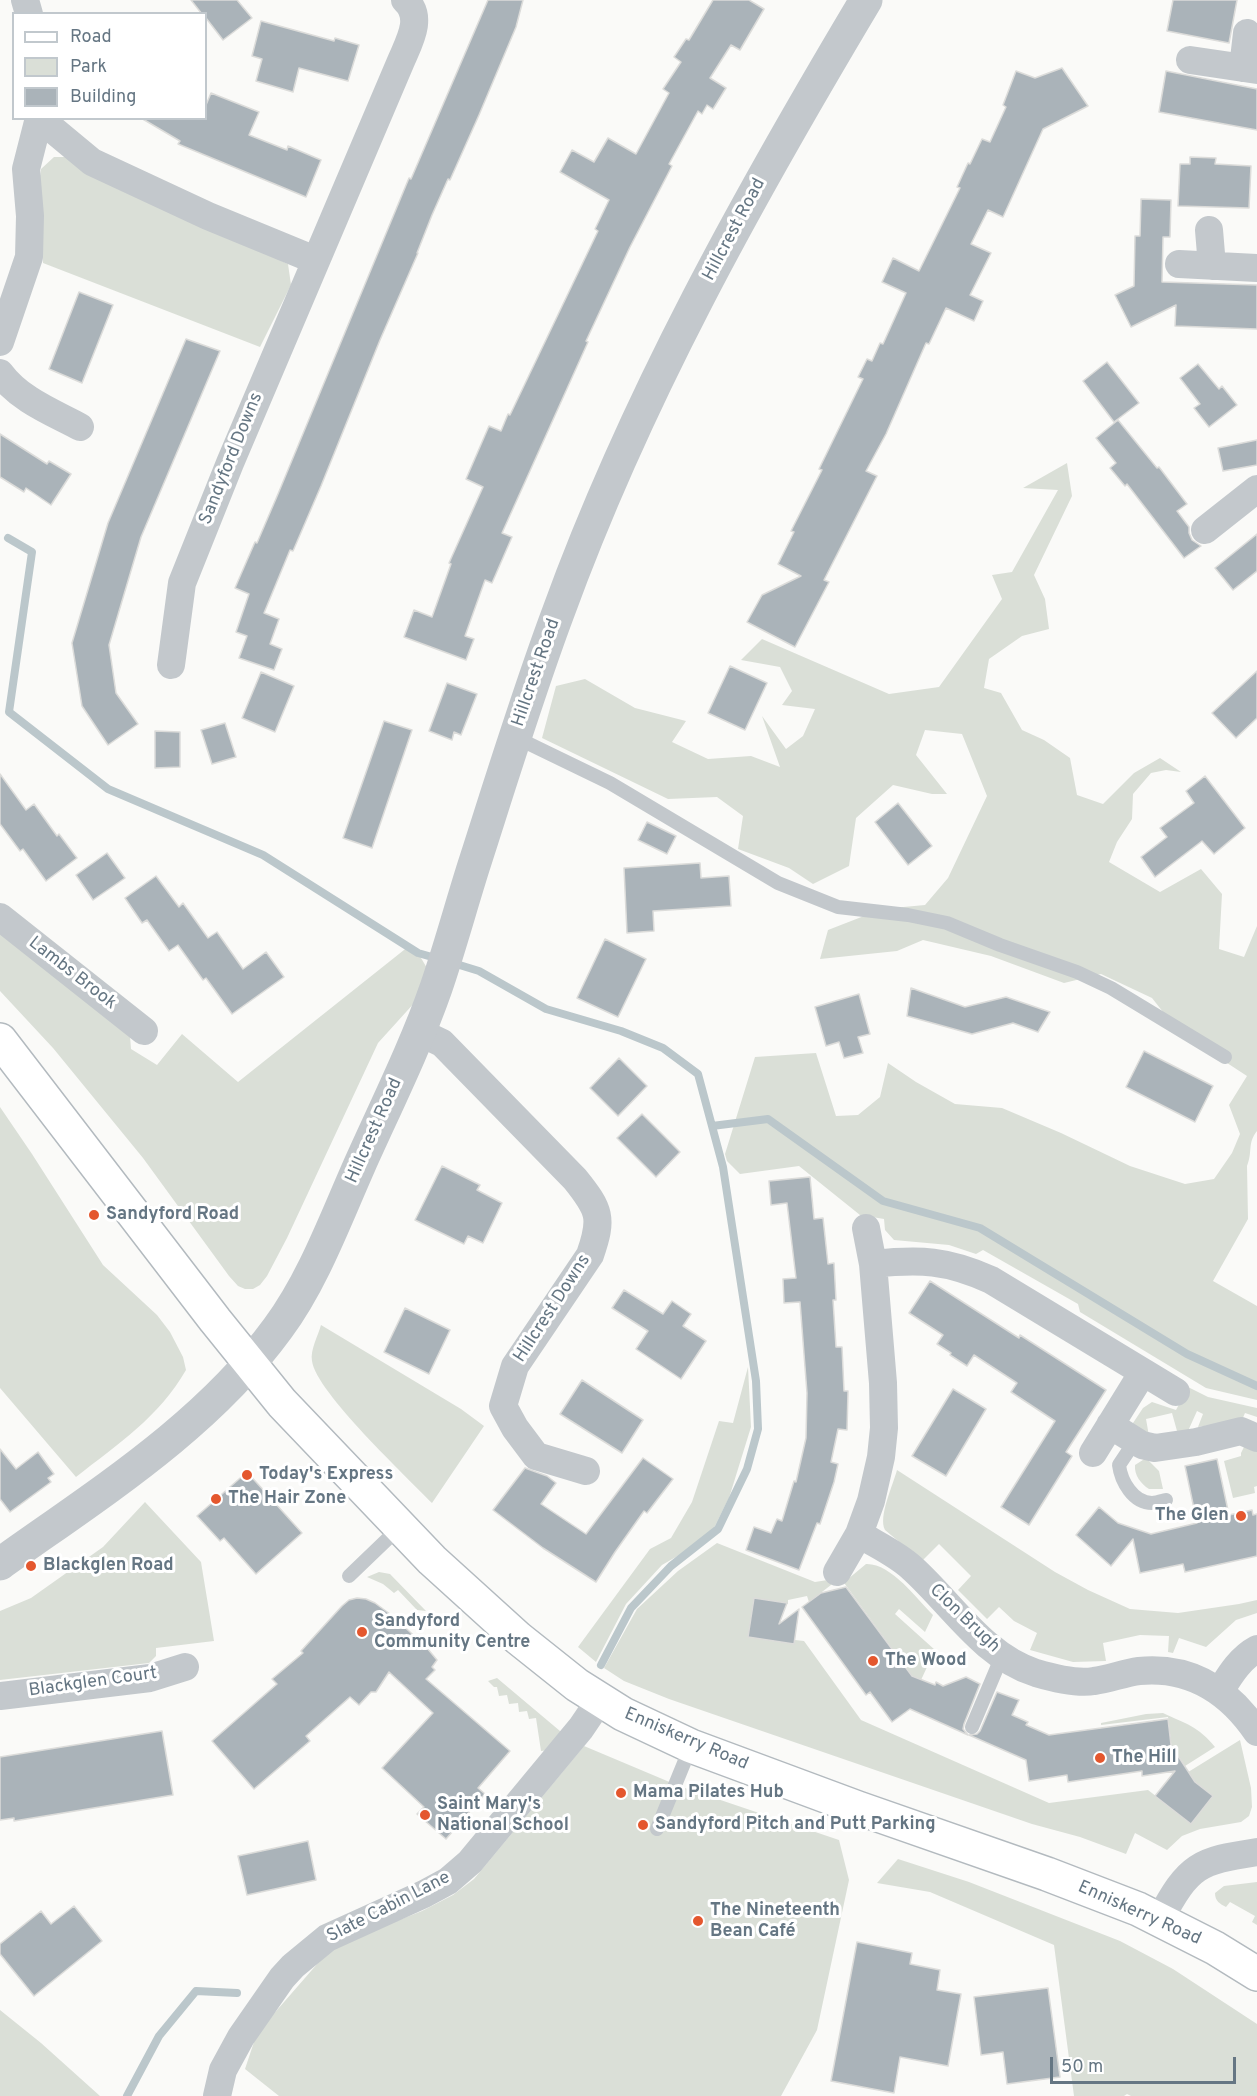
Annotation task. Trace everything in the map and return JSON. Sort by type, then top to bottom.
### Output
[{"type":"main road","points":[[0,1040],[82,1150],[250,1363]]},
{"type":"main road","name":"Enniskerry Road","points":[[250,1363],[282,1402],[432,1560],[518,1638],[556,1669],[600,1700],[657,1731],[691,1746],[858,1808],[1047,1874],[1160,1919],[1215,1948],[1257,1974]]},
{"type":"street","name":"Sandyford Downs","points":[[171,665],[182,583],[230,463],[393,81],[412,31],[415,11],[405,0]]},
{"type":"street","name":"Hillcrest Road","points":[[250,1363],[283,1323],[313,1267],[419,1032],[436,988],[515,737],[586,538],[663,369],[760,183],[866,0]]},
{"type":"street","points":[[1190,60],[1250,69],[1247,33]]},
{"type":"street","points":[[0,342],[29,256],[30,216],[26,169],[38,120]]},
{"type":"street","points":[[41,120],[92,162],[208,216],[315,260]]},
{"type":"street","points":[[1209,230],[1212,266]]},
{"type":"street","points":[[1179,264],[1257,268]]},
{"type":"street","points":[[0,373],[8,384],[29,400],[80,427]]},
{"type":"street","points":[[1204,530],[1257,489]]},
{"type":"street","name":"Lambs Brook","points":[[0,917],[144,1031]]},
{"type":"street","name":"Hillcrest Downs","points":[[419,1032],[442,1043],[575,1179],[590,1198],[599,1219],[590,1255],[515,1366],[503,1406],[515,1428],[536,1456],[586,1471]]},
{"type":"street","points":[[837,1572],[859,1534],[871,1501],[885,1428],[873,1264],[866,1228]]},
{"type":"street","points":[[873,1264],[911,1260],[937,1262],[974,1272],[991,1280],[1176,1392]]},
{"type":"street","points":[[0,1564],[120,1479],[180,1431],[215,1400],[250,1363]]},
{"type":"street","points":[[1093,1453],[1143,1372]]},
{"type":"street","points":[[1110,1425],[1135,1441],[1155,1448],[1196,1442],[1241,1431],[1257,1438]]},
{"type":"street","name":"Clon Brugh","points":[[859,1534],[902,1560],[992,1649],[1035,1673],[1093,1682],[1137,1671],[1161,1670],[1202,1681],[1220,1690],[1257,1732]]},
{"type":"street","points":[[1220,1690],[1247,1654],[1257,1649]]},
{"type":"street","name":"Blackglen Court","points":[[0,1696],[150,1678],[185,1667]]},
{"type":"street","name":"Slate Cabin Lane","points":[[217,2096],[223,2070],[241,2037],[293,1966],[327,1938],[432,1890],[448,1881],[470,1862],[581,1728],[600,1700]]},
{"type":"street","points":[[1160,1919],[1181,1886],[1201,1865],[1222,1857],[1257,1852]]},
{"type":"lane","points":[[515,737],[610,783],[778,883],[838,908],[908,915],[946,923],[1077,972],[1111,987],[1225,1057]]},
{"type":"lane","points":[[1135,1441],[1119,1465],[1122,1479],[1138,1498],[1151,1503],[1166,1500]]},
{"type":"lane","points":[[349,1576],[400,1527]]},
{"type":"lane","points":[[972,1727],[1002,1656]]},
{"type":"lane","points":[[657,1829],[691,1746]]},
{"type":"green space","points":[[54,157],[69,157],[288,264],[291,285],[260,347],[43,263],[39,183],[41,169]]},
{"type":"green space","points":[[1067,463],[1072,496],[1034,575],[1045,599],[1049,629],[1022,636],[989,659],[984,688],[1001,693],[1022,730],[1044,740],[1070,758],[1077,795],[1103,804],[1134,773],[1160,758],[1181,772],[1166,770],[1151,773],[1133,794],[1132,819],[1117,842],[1109,862],[1160,892],[1201,869],[1222,894],[1219,949],[1244,957],[1257,926],[1257,1131],[1252,1140],[1247,1166],[1248,1219],[1213,1281],[1257,1306],[1257,1400],[1206,1388],[1080,1312],[1078,1304],[983,1250],[976,1254],[949,1245],[894,1240],[885,1230],[884,1219],[860,1215],[799,1166],[740,1174],[727,1161],[725,1154],[755,1057],[816,1053],[836,1116],[858,1115],[880,1097],[888,1063],[955,1104],[1002,1108],[1130,1166],[1185,1184],[1214,1179],[1232,1153],[1240,1134],[1229,1105],[1247,1076],[1178,1031],[1152,998],[1101,974],[1064,983],[991,956],[923,940],[897,951],[820,959],[828,930],[882,909],[925,905],[948,878],[987,796],[962,734],[925,730],[916,755],[947,794],[932,794],[893,785],[856,818],[849,866],[813,884],[789,868],[738,849],[743,816],[717,797],[668,799],[542,738],[556,686],[585,679],[635,708],[686,721],[672,742],[708,759],[751,756],[780,767],[762,716],[786,749],[803,736],[815,709],[782,705],[792,691],[780,667],[741,660],[762,639],[889,694],[939,687],[1002,599],[992,575],[1012,572],[1058,490],[1023,488]]},
{"type":"green space","points":[[0,933],[130,1036],[131,1049],[157,1065],[182,1034],[238,1082],[409,946],[418,953],[427,968],[416,1001],[378,1043],[287,1238],[260,1285],[253,1289],[245,1289],[238,1286],[229,1276],[143,1158],[53,1048],[0,991]]},
{"type":"green space","points":[[0,1107],[103,1265],[157,1315],[170,1332],[183,1357],[186,1370],[163,1402],[137,1429],[76,1477],[0,1388]]},
{"type":"green space","points":[[321,1325],[461,1409],[484,1426],[432,1503],[345,1413],[317,1375],[312,1357]]},
{"type":"green space","points":[[748,1367],[751,1427],[729,1498],[713,1530],[688,1550],[662,1565],[626,1604],[596,1662],[578,1647],[650,1549],[671,1538],[692,1502],[719,1421],[733,1423]]},
{"type":"green space","points":[[1188,1387],[1208,1397],[1257,1408],[1257,1417],[1245,1413],[1242,1420],[1198,1427],[1203,1414],[1197,1411],[1188,1431],[1177,1431],[1172,1413],[1146,1419],[1149,1436],[1131,1426],[1143,1408],[1152,1402],[1176,1410]]},
{"type":"green space","points":[[1247,1441],[1257,1447],[1257,1486],[1254,1487],[1255,1493],[1233,1498],[1224,1461],[1241,1456]]},
{"type":"green space","points":[[1146,1458],[1159,1471],[1163,1489],[1149,1489],[1139,1479],[1135,1465]]},
{"type":"green space","points":[[897,1470],[1055,1572],[1130,1609],[1178,1613],[1257,1600],[1257,1613],[1236,1620],[1206,1647],[1179,1638],[1173,1653],[1168,1652],[1169,1636],[1140,1635],[1103,1643],[1106,1661],[1073,1662],[1030,1650],[1037,1633],[1014,1621],[999,1607],[987,1619],[958,1590],[971,1576],[939,1544],[922,1561],[885,1530],[883,1517]]},
{"type":"green space","points":[[145,1502],[201,1562],[214,1641],[156,1648],[156,1656],[149,1663],[0,1680],[0,1611],[31,1598],[103,1547]]},
{"type":"green space","points":[[717,1543],[815,1582],[840,1578],[809,1602],[807,1596],[788,1600],[788,1604],[754,1598],[749,1637],[794,1644],[795,1640],[804,1641],[861,1720],[1049,1803],[1148,1790],[1191,1823],[1213,1796],[1185,1774],[1240,1740],[1251,1788],[1252,1807],[1249,1816],[1241,1822],[1200,1829],[1182,1836],[1167,1850],[1135,1833],[1126,1854],[669,1699],[624,1681],[604,1668],[637,1609],[678,1571]]},
{"type":"green space","points":[[866,1564],[875,1565],[894,1575],[933,1615],[925,1632],[899,1609],[895,1614],[935,1650],[921,1680],[917,1683],[842,1580],[848,1579]]},
{"type":"green space","points":[[379,1572],[390,1574],[426,1611],[417,1610],[398,1590],[394,1593],[383,1584],[367,1577]]},
{"type":"green space","points":[[497,1678],[560,1731],[562,1734],[551,1750],[541,1751],[536,1718],[529,1719],[527,1711],[519,1712],[518,1703],[509,1704],[507,1695],[499,1696],[497,1687],[488,1681]]},
{"type":"green space","points":[[1163,1713],[1197,1730],[1215,1747],[1185,1766],[1178,1755],[1173,1758],[1168,1717],[1101,1725],[1101,1723],[1146,1714]]},
{"type":"green space","points":[[584,1746],[679,1786],[839,1840],[849,1880],[817,2030],[781,2096],[279,2096],[245,2069],[257,2033],[325,1955],[351,1939],[422,1911],[453,1895],[474,1879]]},
{"type":"green space","points":[[898,1859],[969,1882],[1120,1941],[1173,1969],[1257,2024],[1257,2096],[1131,2096],[1127,2094],[1124,2096],[1074,2096],[1054,1945],[930,1892],[877,1883]]},
{"type":"green space","points":[[1257,1882],[1257,1925],[1252,1922],[1255,1916],[1230,1902],[1226,1907],[1216,1898],[1215,1893],[1224,1886]]},
{"type":"green space","points":[[0,2010],[41,2043],[100,2096],[0,2096]]},
{"type":"building","points":[[191,0],[237,0],[252,18],[223,40],[207,19],[207,12],[200,12]]},
{"type":"building","points":[[488,0],[523,0],[516,27],[479,115],[432,215],[321,486],[293,551],[290,550],[264,613],[279,619],[270,644],[282,649],[274,670],[239,658],[247,636],[236,632],[249,594],[235,588],[255,542],[257,543],[409,178],[411,179]]},
{"type":"building","points":[[713,0],[749,0],[764,9],[740,50],[731,45],[710,78],[726,88],[713,109],[707,105],[702,114],[698,111],[669,164],[672,166],[630,247],[586,341],[588,342],[502,533],[512,537],[492,583],[485,580],[465,636],[474,639],[466,660],[404,637],[414,610],[432,617],[451,564],[449,563],[483,487],[466,479],[489,426],[501,431],[508,414],[510,415],[598,231],[595,229],[609,200],[560,172],[572,150],[594,162],[608,138],[636,154],[669,93],[663,89],[681,62],[674,57],[686,39],[689,40]]},
{"type":"building","points":[[1173,0],[1237,0],[1229,43],[1167,31]]},
{"type":"building","points":[[261,21],[334,41],[335,38],[359,45],[348,81],[299,68],[293,92],[256,81],[262,59],[252,56]]},
{"type":"building","points":[[1062,68],[1088,106],[1043,129],[1003,217],[988,210],[971,244],[991,253],[970,295],[983,301],[974,321],[946,308],[929,344],[926,343],[886,434],[866,471],[877,476],[824,580],[829,582],[795,647],[747,622],[762,595],[801,576],[778,564],[794,532],[791,531],[822,470],[819,469],[863,379],[858,377],[867,359],[872,361],[880,343],[883,344],[906,293],[882,282],[893,258],[919,271],[960,188],[957,187],[968,163],[970,164],[982,139],[990,142],[1006,107],[1003,105],[1016,71],[1035,78]]},
{"type":"building","points":[[1166,71],[1257,89],[1257,130],[1159,112]]},
{"type":"building","points":[[211,93],[259,112],[249,135],[287,150],[288,146],[321,160],[306,197],[178,144],[180,141],[144,120],[207,120],[207,103]]},
{"type":"building","points":[[1190,157],[1216,158],[1215,164],[1251,166],[1249,208],[1178,206],[1180,164],[1190,164]]},
{"type":"building","points":[[1141,199],[1171,200],[1170,237],[1163,237],[1162,282],[1257,285],[1257,329],[1175,326],[1176,305],[1131,327],[1115,295],[1134,286],[1135,236],[1140,236]]},
{"type":"building","points":[[79,292],[113,305],[82,383],[49,369]]},
{"type":"building","points":[[186,339],[220,351],[141,537],[109,645],[116,693],[138,724],[108,745],[82,706],[72,643],[108,523]]},
{"type":"building","points":[[1107,362],[1139,403],[1114,422],[1083,381]]},
{"type":"building","points":[[1198,364],[1219,389],[1222,386],[1237,405],[1209,427],[1194,408],[1200,404],[1180,378]]},
{"type":"building","points":[[1118,420],[1157,468],[1159,467],[1187,504],[1177,511],[1189,527],[1192,540],[1201,546],[1184,558],[1127,484],[1125,486],[1110,468],[1116,463],[1096,438]]},
{"type":"building","points":[[0,434],[47,464],[49,461],[71,474],[51,505],[26,488],[24,492],[0,477]]},
{"type":"building","points":[[1257,440],[1257,465],[1223,471],[1218,448]]},
{"type":"building","points":[[1257,534],[1257,571],[1233,590],[1215,568]]},
{"type":"building","points":[[730,666],[767,683],[745,730],[708,713]]},
{"type":"building","points":[[1257,671],[1257,718],[1236,738],[1212,713]]},
{"type":"building","points":[[261,672],[294,686],[275,732],[242,718]]},
{"type":"building","points":[[447,683],[477,694],[461,735],[454,732],[452,740],[429,731]]},
{"type":"building","points":[[384,721],[412,730],[372,848],[343,838]]},
{"type":"building","points":[[225,723],[236,757],[212,764],[201,730]]},
{"type":"building","points":[[155,731],[180,732],[180,767],[155,768]]},
{"type":"building","points":[[0,774],[26,810],[34,804],[57,836],[59,834],[77,858],[46,881],[23,849],[20,851],[0,824]]},
{"type":"building","points":[[1205,776],[1245,828],[1214,854],[1202,841],[1155,877],[1141,857],[1167,837],[1160,828],[1194,803],[1186,791]]},
{"type":"building","points":[[898,803],[932,846],[908,865],[875,822]]},
{"type":"building","points":[[647,822],[676,836],[667,854],[638,840]]},
{"type":"building","points":[[107,853],[125,878],[93,900],[76,875]]},
{"type":"building","points":[[700,863],[701,878],[729,876],[731,906],[653,911],[654,931],[627,933],[624,868]]},
{"type":"building","points":[[156,876],[179,907],[183,903],[208,938],[217,932],[243,969],[266,952],[284,977],[232,1014],[206,978],[203,980],[178,945],[169,951],[147,920],[142,923],[125,898]]},
{"type":"building","points":[[605,939],[646,959],[618,1017],[577,998]]},
{"type":"building","points":[[911,988],[965,1007],[1006,997],[1050,1012],[1038,1032],[1013,1023],[972,1034],[907,1016]]},
{"type":"building","points":[[859,994],[870,1034],[858,1037],[863,1053],[844,1058],[839,1042],[826,1046],[815,1007]]},
{"type":"building","points":[[1144,1051],[1213,1086],[1195,1122],[1126,1087]]},
{"type":"building","points":[[619,1058],[647,1086],[618,1116],[590,1088]]},
{"type":"building","points":[[642,1114],[680,1152],[656,1177],[617,1138]]},
{"type":"building","points":[[442,1166],[480,1185],[477,1190],[502,1203],[483,1243],[468,1236],[464,1244],[415,1220]]},
{"type":"building","points":[[810,1177],[814,1219],[823,1218],[828,1264],[834,1263],[836,1300],[833,1300],[836,1347],[842,1347],[844,1391],[848,1391],[847,1430],[838,1429],[831,1462],[838,1464],[834,1482],[820,1524],[817,1523],[799,1570],[746,1550],[754,1527],[771,1533],[777,1519],[782,1521],[794,1481],[796,1482],[806,1438],[807,1393],[800,1302],[784,1303],[783,1279],[796,1278],[787,1203],[771,1205],[769,1181]]},
{"type":"building","points":[[930,1281],[1106,1390],[1066,1452],[1072,1456],[1029,1525],[1001,1507],[1055,1421],[1011,1392],[1017,1383],[974,1355],[967,1366],[950,1355],[951,1353],[937,1344],[943,1335],[909,1313]]},
{"type":"building","points":[[624,1290],[663,1314],[672,1301],[691,1314],[683,1326],[706,1341],[681,1379],[636,1349],[648,1331],[612,1308]]},
{"type":"building","points":[[405,1308],[450,1330],[429,1374],[384,1352]]},
{"type":"building","points":[[582,1380],[643,1420],[622,1453],[560,1414]]},
{"type":"building","points":[[953,1389],[986,1409],[946,1476],[912,1456]]},
{"type":"building","points":[[0,1449],[16,1469],[38,1452],[54,1474],[48,1478],[51,1482],[10,1512],[0,1499]]},
{"type":"building","points":[[643,1458],[673,1479],[647,1513],[644,1511],[596,1582],[543,1548],[493,1510],[525,1468],[547,1476],[556,1483],[541,1504],[586,1534]]},
{"type":"building","name":"The Glen","points":[[1217,1459],[1229,1515],[1252,1510],[1253,1515],[1257,1514],[1257,1556],[1185,1572],[1183,1564],[1140,1573],[1133,1539],[1111,1566],[1076,1535],[1099,1507],[1118,1523],[1151,1534],[1197,1523],[1185,1466]]},
{"type":"building","points":[[247,1472],[302,1533],[256,1574],[224,1538],[220,1541],[197,1516]]},
{"type":"building","name":"The Wood","points":[[846,1587],[912,1676],[943,1686],[966,1677],[980,1684],[964,1724],[963,1729],[968,1735],[910,1709],[892,1722],[870,1692],[866,1695],[802,1607],[821,1593]]},
{"type":"building","points":[[357,1598],[375,1603],[394,1617],[427,1648],[437,1660],[432,1667],[435,1670],[426,1679],[510,1751],[478,1788],[485,1794],[446,1839],[417,1814],[424,1807],[382,1768],[433,1713],[389,1672],[376,1692],[371,1692],[359,1705],[350,1697],[306,1736],[310,1741],[254,1789],[212,1741],[277,1684],[272,1679],[303,1653],[301,1651],[342,1606],[349,1600]]},
{"type":"building","points":[[754,1598],[787,1603],[779,1624],[799,1609],[794,1644],[748,1637]]},
{"type":"building","name":"The Hill","points":[[997,1692],[1019,1700],[1012,1715],[1028,1722],[1026,1725],[1049,1735],[1168,1719],[1171,1745],[1195,1782],[1213,1796],[1191,1824],[1155,1796],[1175,1771],[1142,1776],[1142,1771],[1068,1782],[1067,1775],[1029,1781],[1026,1760],[969,1735],[980,1731]]},
{"type":"building","points":[[162,1731],[173,1795],[14,1821],[14,1818],[0,1820],[0,1757]]},
{"type":"building","points":[[308,1841],[316,1880],[247,1895],[238,1856]]},
{"type":"building","points":[[74,1906],[102,1941],[34,1996],[0,1954],[0,1944],[41,1911],[51,1924]]},
{"type":"building","points":[[857,1942],[912,1953],[910,1964],[940,1970],[937,1990],[961,1994],[948,2066],[900,2057],[894,2093],[831,2081]]},
{"type":"building","points":[[1048,1988],[1060,2077],[1007,2084],[1003,2052],[981,2055],[974,1997]]},
{"type":"waterway","points":[[8,538],[32,552],[9,712],[108,789],[263,855],[418,953],[439,959]]},
{"type":"waterway","points":[[453,963],[479,971],[546,1009],[621,1031],[663,1048],[698,1074],[723,1167],[756,1381],[758,1429],[747,1469],[718,1529],[671,1566],[631,1608],[601,1665]]},
{"type":"waterway","points":[[712,1126],[768,1119],[883,1201],[980,1228],[1187,1354],[1257,1386]]},
{"type":"waterway","points":[[127,2096],[159,2036],[196,1991],[237,1993]]},
{"type":"place","name":"Sandyford Road","points":[[94,1215]]},
{"type":"place","name":"Today's Express","points":[[247,1475]]},
{"type":"place","name":"The Hair Zone","points":[[216,1499]]},
{"type":"place","name":"The Glen","points":[[1241,1516]]},
{"type":"place","name":"Blackglen Road","points":[[31,1566]]},
{"type":"place","name":"Sandyford Community Centre","points":[[362,1632]]},
{"type":"place","name":"The Wood","points":[[873,1661]]},
{"type":"place","name":"The Hill","points":[[1100,1758]]},
{"type":"place","name":"Mama Pilates Hub","points":[[621,1793]]},
{"type":"place","name":"Saint Mary's National School","points":[[425,1815]]},
{"type":"place","name":"Sandyford Pitch and Putt Parking","points":[[643,1825]]},
{"type":"place","name":"The Nineteenth Bean Café","points":[[698,1921]]}]
